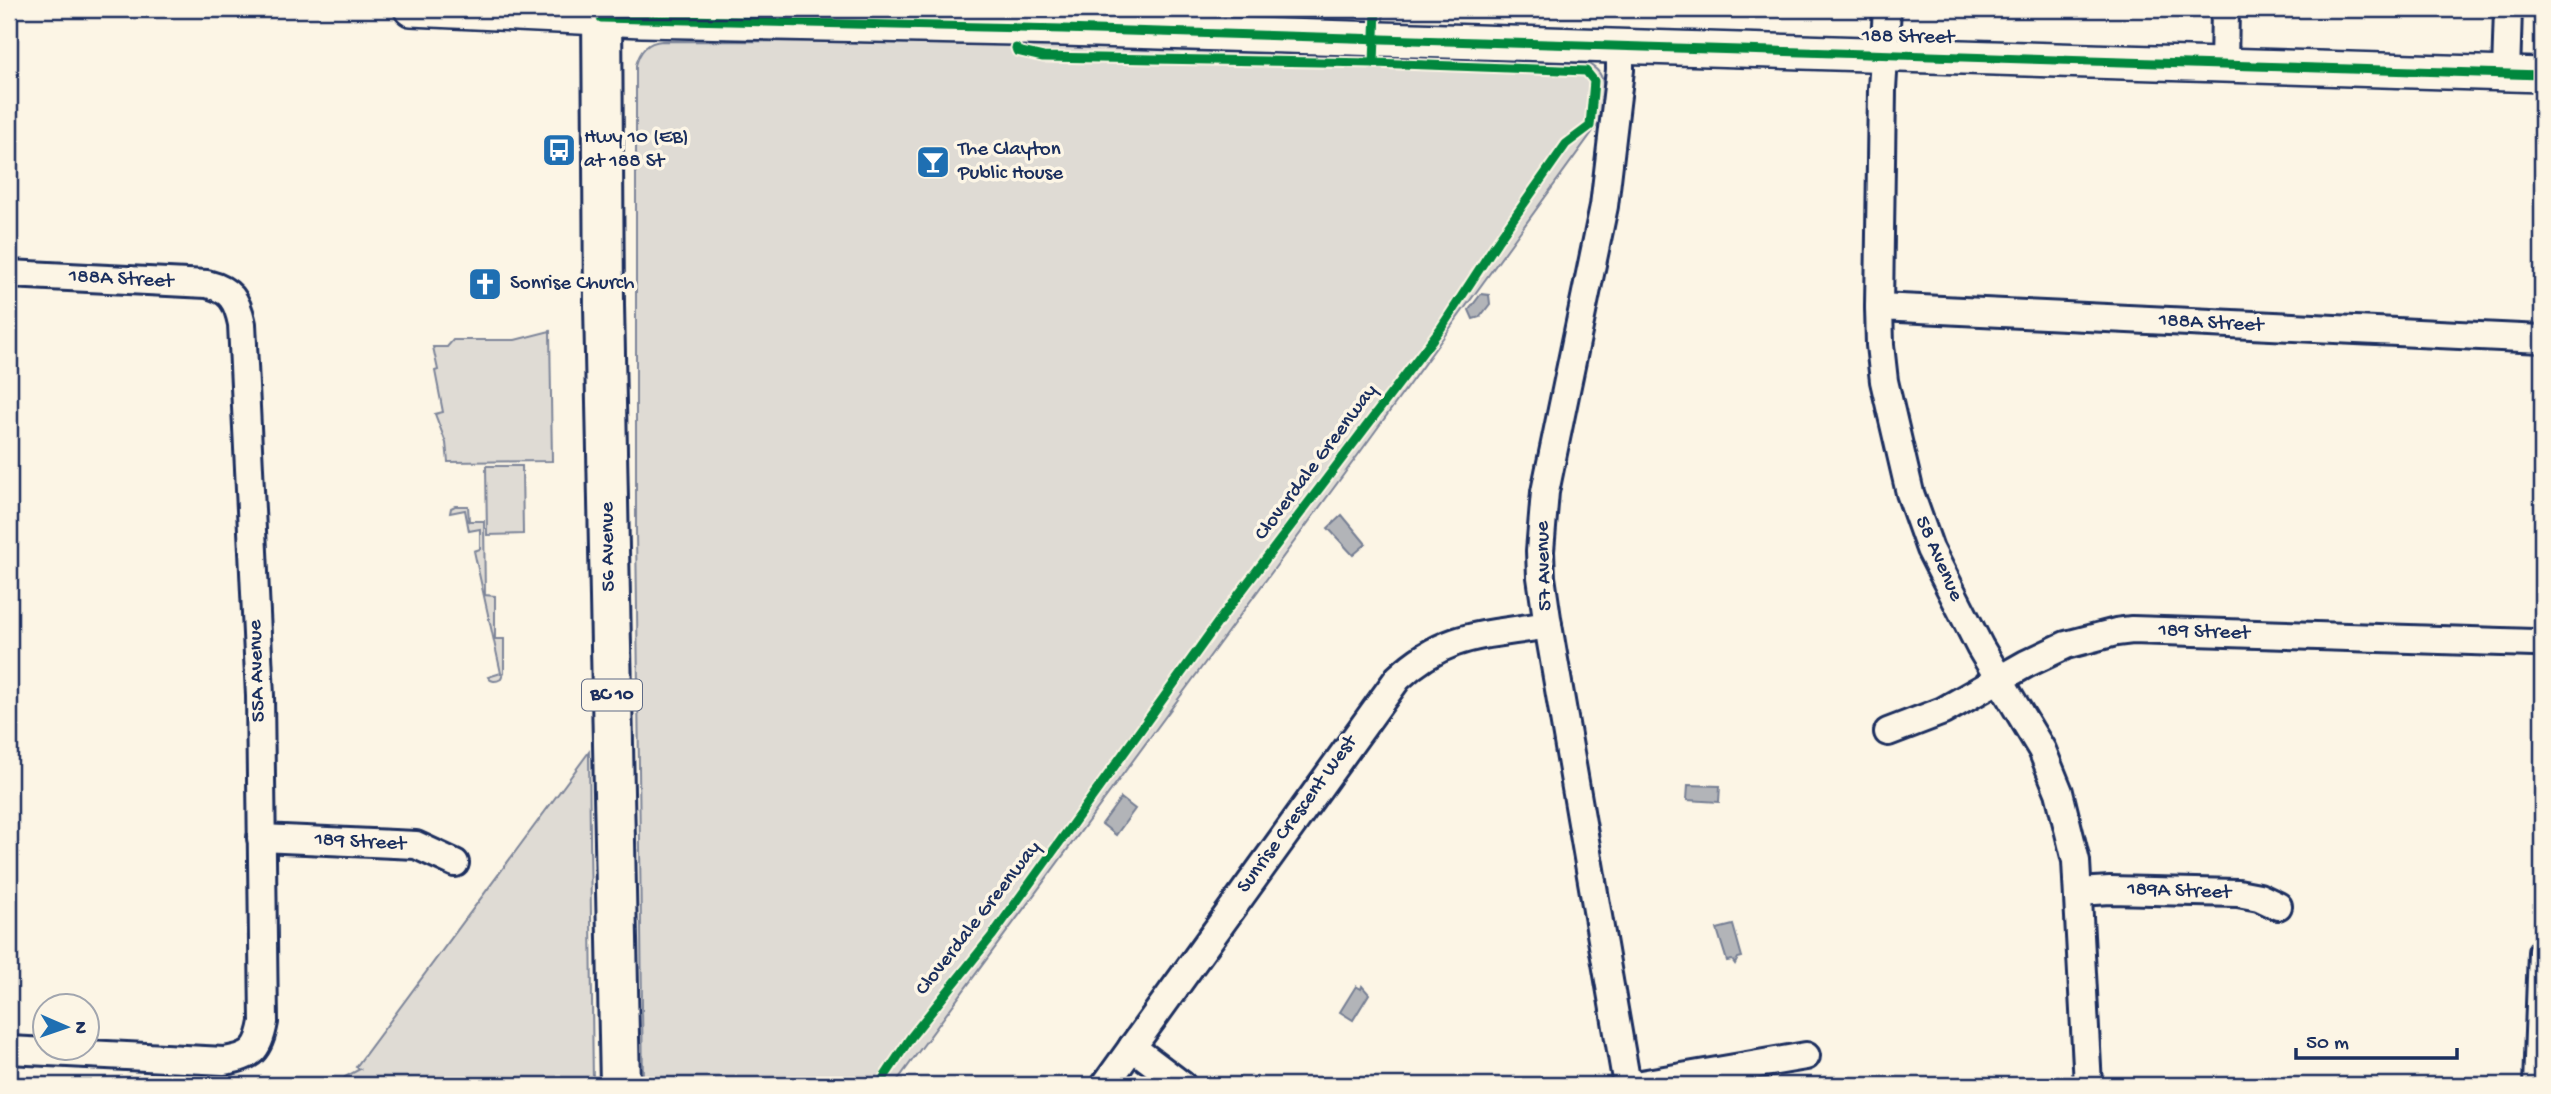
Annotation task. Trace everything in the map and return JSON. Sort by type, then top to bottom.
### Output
[{"type":"highway","name":"56 Avenue","points":[[601,13],[620,1085]]},
{"type":"street","name":"188 Street","points":[[411,9],[1064,19],[1620,46],[2542,75]]},
{"type":"street","name":"58 Avenue","points":[[1887,9],[1879,307],[1884,381],[1909,493],[1930,549],[1998,679],[2042,750],[2059,792],[2076,861],[2088,1085]]},
{"type":"street","points":[[2224,65],[2225,9]]},
{"type":"street","points":[[2506,74],[2508,9]]},
{"type":"street","name":"57 Avenue","points":[[1620,46],[1620,70],[1604,206],[1545,492],[1540,551],[1548,625],[1628,1085]]},
{"type":"street","name":"188A Street","points":[[9,274],[207,284],[231,293]]},
{"type":"street","name":"55A Avenue","points":[[9,1050],[224,1060],[242,1058],[255,1050],[261,1038],[264,1022],[260,695],[242,324],[239,307],[231,293]]},
{"type":"street","name":"188A Street","points":[[1879,307],[2542,340]]},
{"type":"street","name":"Sunrise Crescent West","points":[[1105,1085],[1398,678],[1437,648],[1455,641],[1548,625]]},
{"type":"street","name":"189 Street","points":[[1888,732],[1943,711],[1998,679],[2066,645],[2132,630],[2542,642]]},
{"type":"street","name":"189 Street","points":[[261,838],[416,845],[455,863]]},
{"type":"street","name":"189A Street","points":[[2079,892],[2110,890],[2238,893],[2259,897],[2277,906]]},
{"type":"street","points":[[2537,1085],[2542,952]]},
{"type":"street","points":[[1132,1047],[1182,1085]]},
{"type":"street","points":[[1635,1085],[1806,1056]]},
{"type":"shaded area","points":[[1139,9],[1383,9],[1383,23],[1134,16]]},
{"type":"shaded area","points":[[662,41],[968,42],[1576,61],[1596,69],[1603,83],[1601,120],[894,1085],[643,1085],[636,530],[636,65],[645,48]]},
{"type":"shaded area","points":[[1481,294],[1489,295],[1490,304],[1480,317],[1473,319],[1469,310]]},
{"type":"shaded area","points":[[550,331],[552,461],[448,462],[446,443],[435,414],[443,412],[433,347],[447,347],[453,340],[515,340]]},
{"type":"shaded area","points":[[486,466],[522,466],[523,534],[487,535]]},
{"type":"shaded area","points":[[455,506],[468,506],[469,521],[484,521],[485,595],[495,596],[495,639],[504,639],[504,672],[497,681],[488,677],[501,673],[474,551],[480,549],[480,529],[469,531],[465,510],[450,513]]},
{"type":"shaded area","points":[[1342,515],[1366,544],[1353,555],[1328,528]]},
{"type":"shaded area","points":[[589,752],[593,1085],[339,1085],[345,1077],[360,1069],[356,1067]]},
{"type":"shaded area","points":[[1688,785],[1720,786],[1719,802],[1687,800]]},
{"type":"shaded area","points":[[1121,798],[1135,809],[1116,835],[1102,824]]},
{"type":"shaded area","points":[[1733,925],[1742,957],[1738,958],[1735,964],[1732,960],[1727,961],[1717,929]]},
{"type":"shaded area","points":[[1356,986],[1361,989],[1362,986],[1369,994],[1353,1020],[1340,1012]]},
{"type":"cycle path","name":"Cloverdale Greenway","points":[[879,1085],[911,1037],[992,936],[1224,614],[1441,328],[1566,144],[1590,126],[1594,81],[1586,71],[1374,63],[1376,9]]},
{"type":"cycle path","points":[[601,18],[1063,29],[2542,75]]},
{"type":"cycle path","points":[[1016,48],[1017,51],[1043,57],[1374,63]]},
{"type":"place","name":"Hwy 10 (EB) at 188 St","points":[[559,150]]},
{"type":"place","name":"The Clayton Public House","points":[[933,162]]},
{"type":"place","name":"Sonrise Church","points":[[485,284]]}]
